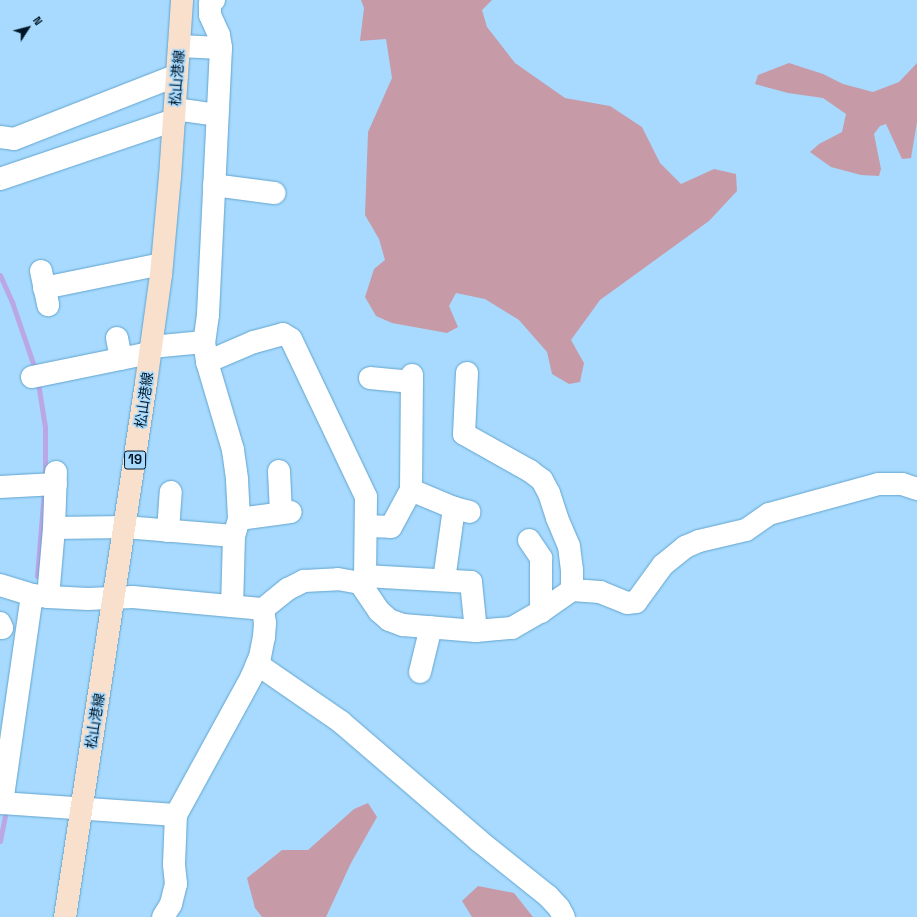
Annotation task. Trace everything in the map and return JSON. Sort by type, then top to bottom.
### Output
[{"type":"main road","name":"松山港線","points":[[65,917],[125,527],[162,264],[175,115],[182,0]]},
{"type":"street","points":[[214,0],[210,4],[210,15],[218,35],[221,48],[205,352],[233,450],[237,480],[232,606]]},
{"type":"street","points":[[179,46],[221,48]]},
{"type":"street","points":[[0,137],[14,139],[177,75]]},
{"type":"street","points":[[0,179],[175,115],[217,115]]},
{"type":"street","points":[[214,186],[274,193]]},
{"type":"street","points":[[44,288],[162,264]]},
{"type":"street","points":[[32,377],[121,359],[151,350],[205,352],[254,342],[283,334],[291,339],[366,497],[363,580],[379,611],[389,620],[403,625],[476,631],[512,628],[541,612],[572,590],[600,592],[627,603],[636,602],[663,566],[685,547],[699,541],[746,530],[770,514],[879,484],[902,484],[917,489]]},
{"type":"street","points":[[117,338],[121,359]]},
{"type":"street","points":[[467,374],[464,434],[530,471],[542,480],[549,493],[557,518],[569,546],[572,570],[572,590]]},
{"type":"street","points":[[366,526],[391,526],[411,490],[412,378],[370,378]]},
{"type":"street","points":[[54,528],[125,527],[168,531],[236,527],[286,512],[279,471]]},
{"type":"street","points":[[0,487],[56,478],[54,528],[1,803],[176,815]]},
{"type":"street","points":[[411,490],[462,510],[444,580]]},
{"type":"street","points":[[168,531],[170,492]]},
{"type":"street","points":[[528,540],[541,558],[541,612]]},
{"type":"street","points":[[0,585],[40,596],[133,597],[262,609],[288,589],[304,581],[338,578],[363,580],[444,580],[471,582],[476,631]]},
{"type":"street","points":[[163,917],[171,904],[176,884],[174,864],[176,815],[251,678],[257,664],[264,637],[265,623],[262,609]]},
{"type":"street","points":[[0,623],[2,628],[0,628]]},
{"type":"street","points":[[420,672],[431,627]]},
{"type":"street","points":[[257,664],[341,722],[478,840],[548,896],[559,908],[564,917]]},
{"type":"shaded area","points":[[361,0],[492,0],[482,10],[487,27],[515,63],[565,98],[610,106],[642,127],[660,163],[681,184],[714,169],[736,174],[737,191],[709,221],[600,300],[571,340],[584,363],[580,382],[569,384],[552,374],[547,352],[519,320],[485,299],[456,293],[449,306],[458,327],[447,333],[392,323],[376,316],[365,297],[374,269],[385,260],[379,239],[365,215],[368,132],[392,78],[386,39],[360,41],[364,8]]},
{"type":"shaded area","points":[[789,63],[823,74],[843,84],[873,92],[899,82],[917,63],[917,122],[911,158],[902,159],[886,124],[880,126],[874,134],[881,169],[879,176],[861,175],[831,167],[810,152],[819,144],[842,132],[846,114],[823,98],[788,93],[755,84],[758,75]]},
{"type":"shaded area","points":[[368,803],[377,817],[351,863],[326,917],[262,917],[255,908],[247,878],[282,850],[308,850],[354,809]]},
{"type":"shaded area","points":[[478,886],[514,893],[533,917],[472,917],[462,901]]},
{"type":"waterway","points":[[0,275],[12,302],[35,369]]},
{"type":"waterway","points":[[38,383],[45,427],[45,476]]},
{"type":"waterway","points":[[37,576],[44,491]]},
{"type":"waterway","points":[[0,841],[6,809]]}]
